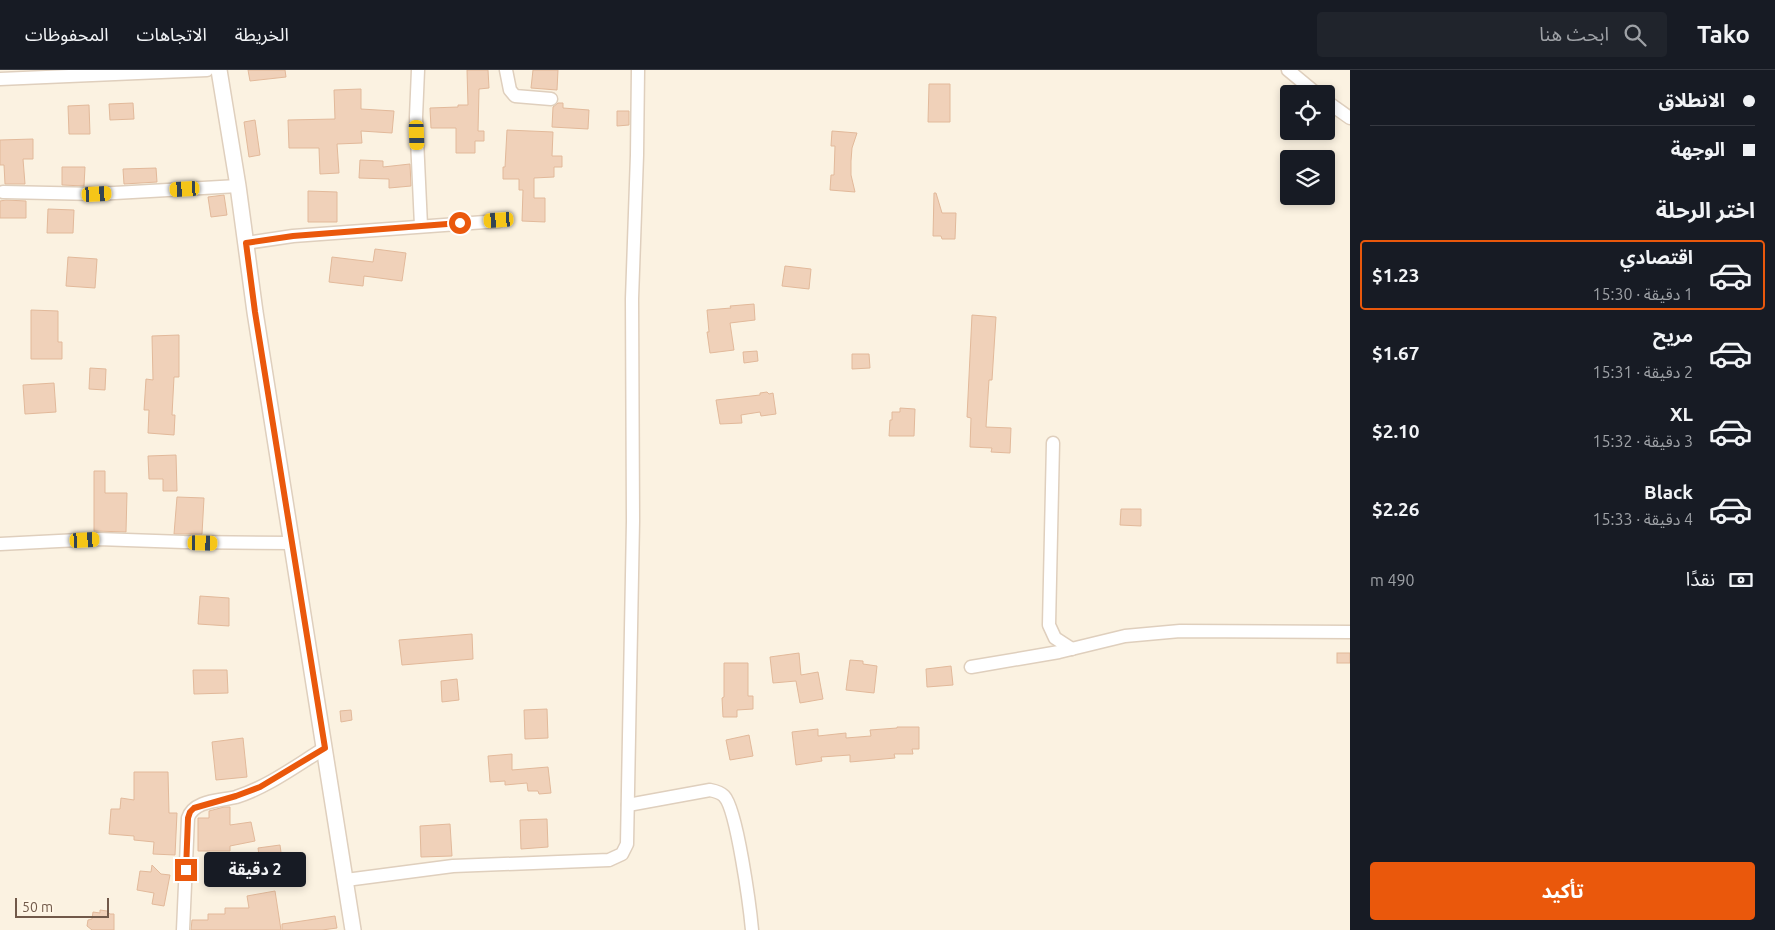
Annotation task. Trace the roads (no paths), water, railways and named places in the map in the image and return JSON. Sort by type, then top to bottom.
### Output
[{"type":"street","points":[[0,79],[207,70]]},
{"type":"street","points":[[219,70],[238,186],[255,312],[353,930]]},
{"type":"street","points":[[418,70],[416,116],[421,226]]},
{"type":"street","points":[[506,70],[510,90],[515,96],[551,99]]},
{"type":"street","points":[[346,880],[453,866],[609,860],[622,854],[627,844],[633,521],[632,300],[637,174],[638,70]]},
{"type":"street","points":[[1288,70],[1306,85]]},
{"type":"street","points":[[1335,107],[1350,118]]},
{"type":"street","points":[[2,192],[97,194],[238,186]]},
{"type":"street","points":[[246,243],[293,236],[499,220]]},
{"type":"street","points":[[1054,443],[1049,625],[1055,638],[1072,649]]},
{"type":"street","points":[[0,544],[98,539],[293,543]]},
{"type":"street","points":[[971,667],[1072,649],[1125,636],[1163,632],[1350,632]]},
{"type":"street","points":[[182,930],[188,818],[190,812],[199,805],[236,796],[260,787],[325,748]]},
{"type":"street","points":[[628,805],[710,790],[725,796],[730,805],[744,869],[752,930]]}]
